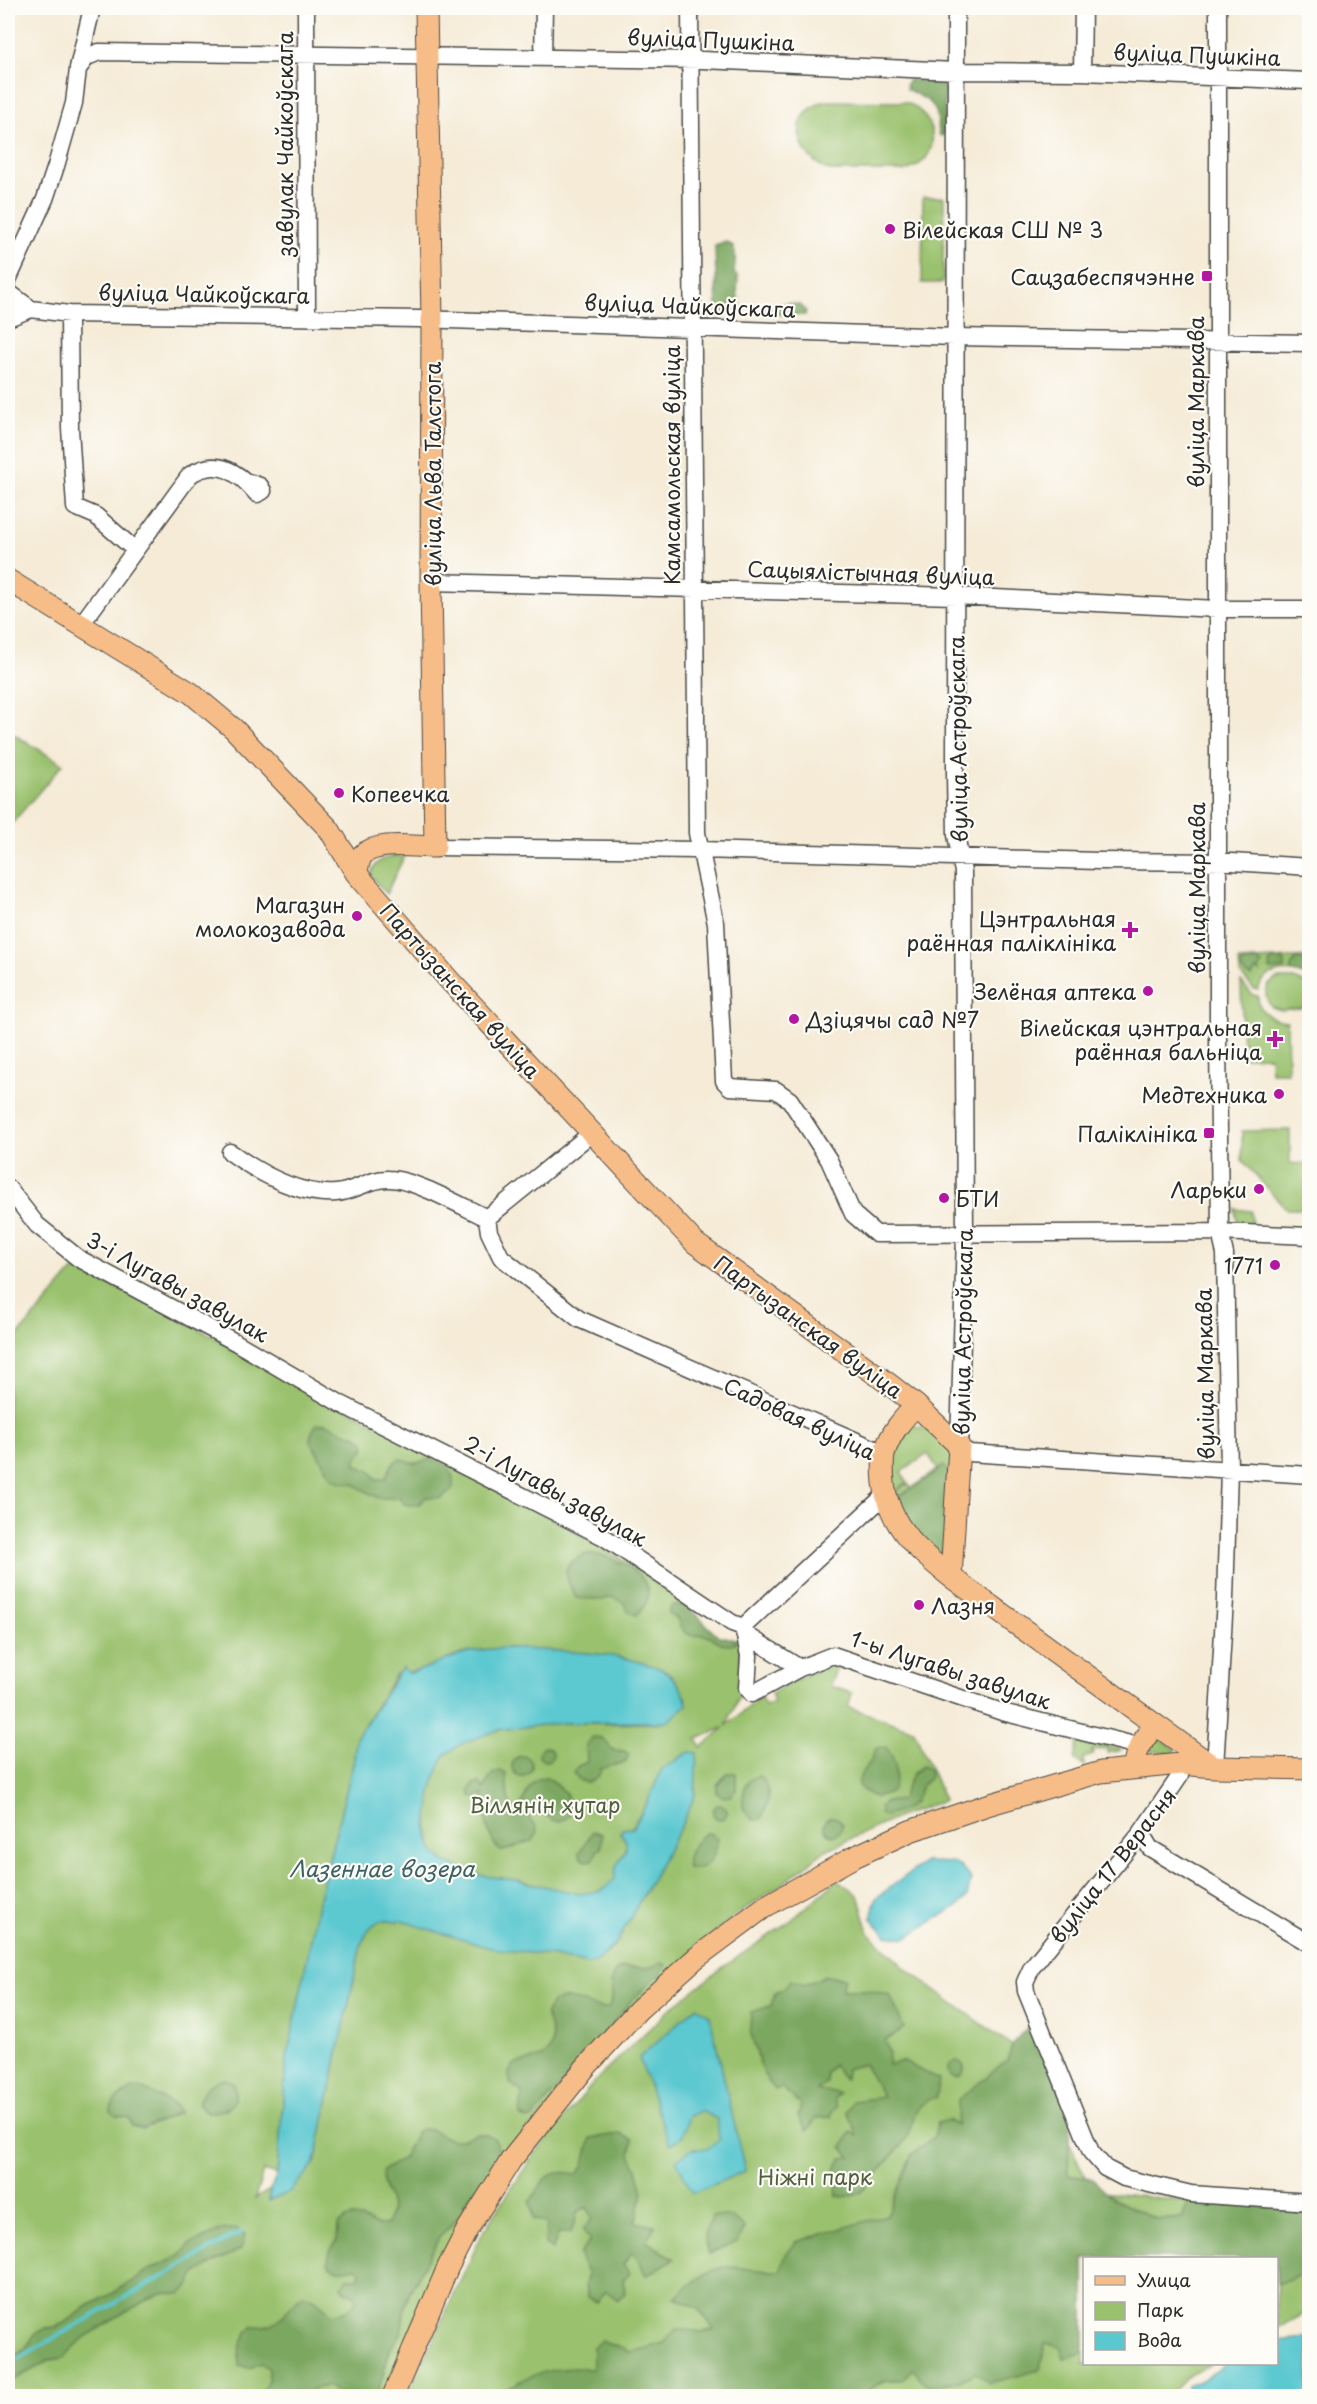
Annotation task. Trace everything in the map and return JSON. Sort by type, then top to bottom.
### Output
[{"type":"main road","name":"вуліца Льва Талстога","points":[[426,8],[432,319],[431,582],[435,847]]},
{"type":"main road","name":"Партызанская вуліца","points":[[8,580],[191,693],[254,748],[329,829],[356,873],[449,980],[695,1243],[851,1355],[916,1405],[959,1446]]},
{"type":"main road","points":[[329,829],[347,841],[383,846],[435,847]]},
{"type":"main road","points":[[356,873],[357,862],[363,854],[383,846]]},
{"type":"main road","name":"Партызанская вуліца","points":[[884,1453],[897,1427],[916,1405]]},
{"type":"main road","name":"вуліца Астроўскага","points":[[951,1577],[959,1446]]},
{"type":"main road","name":"Садовая вуліца","points":[[884,1453],[885,1495],[890,1509],[902,1533],[925,1556],[1215,1767]]},
{"type":"main road","points":[[1134,1768],[1135,1757],[1147,1734],[1157,1726]]},
{"type":"main road","points":[[393,2397],[448,2267],[467,2230],[500,2176],[551,2109],[609,2041],[638,2010],[696,1958],[775,1900],[852,1858],[910,1831],[984,1806],[1101,1772],[1180,1764]]},
{"type":"main road","name":"вуліца 17 Верасня","points":[[1180,1764],[1310,1769]]},
{"type":"street","points":[[8,280],[45,199],[56,166],[74,103],[78,69],[92,8]]},
{"type":"street","name":"завулак Чайкоўскага","points":[[306,8],[307,316]]},
{"type":"street","points":[[543,57],[544,8]]},
{"type":"street","name":"Камсамольская вуліца","points":[[690,8],[697,833],[716,923],[724,1081],[730,1087],[776,1090],[790,1100],[830,1160],[852,1214],[876,1234],[965,1234]]},
{"type":"street","name":"вуліца Астроўскага","points":[[956,8],[956,835],[963,872],[965,1234],[959,1446]]},
{"type":"street","points":[[1082,72],[1083,8]]},
{"type":"street","name":"вуліца Маркава","points":[[1215,1767],[1225,1599],[1229,1470],[1225,1254],[1221,1232],[1218,8]]},
{"type":"street","points":[[87,30],[111,51]]},
{"type":"street","name":"вуліца Пушкіна","points":[[78,69],[82,61],[91,54],[111,51],[690,60],[956,71],[1082,72],[1310,81]]},
{"type":"street","name":"вуліца Чайкоўскага","points":[[8,292],[31,309],[69,314],[307,316],[955,337],[1310,343]]},
{"type":"street","points":[[8,318],[31,309]]},
{"type":"street","name":"вуліца Чайкоўскага","points":[[69,314],[70,428],[75,507],[96,516],[135,550]]},
{"type":"street","points":[[80,626],[184,480],[196,471],[212,466],[232,471],[248,482]]},
{"type":"street","name":"Сацыялістычная вуліца","points":[[431,582],[955,596],[1218,609],[1310,609]]},
{"type":"street","points":[[435,847],[700,850],[1219,862],[1310,867]]},
{"type":"street","points":[[230,1152],[255,1170],[302,1189],[335,1193],[374,1181],[390,1179],[416,1185],[487,1218],[593,1132]]},
{"type":"street","name":"3-і Лугавы завулак","points":[[8,1188],[37,1225],[78,1258],[237,1343],[341,1404]]},
{"type":"street","name":"Садовая вуліца","points":[[487,1218],[489,1232],[501,1257],[579,1319],[884,1453]]},
{"type":"street","points":[[965,1234],[1221,1232],[1310,1236]]},
{"type":"street","name":"2-і Лугавы завулак","points":[[341,1404],[604,1537],[800,1668]]},
{"type":"street","name":"Партызанская вуліца","points":[[959,1446],[969,1453],[1310,1475]]},
{"type":"street","points":[[744,1631],[885,1495]]},
{"type":"street","name":"1-ы Лугавы завулак","points":[[744,1631],[749,1656],[747,1688],[752,1694],[800,1668],[833,1655],[1002,1713],[1142,1747]]},
{"type":"street","name":"вуліца 17 Верасня","points":[[1180,1764],[1180,1776],[1140,1833],[1032,1967],[1025,1982],[1026,1990],[1091,2152],[1107,2169],[1124,2178],[1191,2194],[1310,2202]]},
{"type":"street","points":[[1140,1833],[1150,1848],[1310,1944]]},
{"type":"green space","points":[[909,80],[945,83],[944,135],[939,134],[935,108],[928,101],[907,89],[906,84]]},
{"type":"green space","points":[[825,101],[905,102],[917,108],[930,127],[932,138],[931,148],[926,158],[917,166],[905,171],[830,171],[818,165],[803,146],[800,126],[804,116],[812,107]]},
{"type":"green space","points":[[923,197],[944,197],[943,283],[922,283]]},
{"type":"green space","points":[[726,242],[733,246],[735,254],[734,273],[738,277],[737,293],[741,308],[739,313],[717,313],[715,246]]},
{"type":"green space","points":[[790,303],[800,305],[806,311],[805,315],[762,314],[765,305]]},
{"type":"green space","points":[[8,731],[63,764],[8,828]]},
{"type":"green space","points":[[395,856],[404,857],[386,894],[371,876],[372,871],[378,862]]},
{"type":"green space","points":[[1309,957],[1307,977],[1293,972],[1279,972],[1266,978],[1258,990],[1254,989],[1240,974],[1239,961]]},
{"type":"green space","points":[[1296,959],[1309,961],[1306,974],[1291,971],[1291,966]]},
{"type":"green space","points":[[1274,960],[1283,960],[1285,969],[1270,970],[1269,963]]},
{"type":"green space","points":[[1259,961],[1262,965],[1259,968],[1260,972],[1256,970],[1251,977],[1241,970],[1240,966],[1242,963]]},
{"type":"green space","points":[[1277,979],[1294,979],[1309,985],[1309,1007],[1281,1010],[1272,1007],[1266,992],[1269,984]]},
{"type":"green space","points":[[1241,982],[1253,995],[1258,996],[1260,1007],[1266,1014],[1287,1021],[1288,1072],[1271,1072],[1270,1056],[1243,1057]]},
{"type":"green space","points":[[1290,1130],[1290,1164],[1309,1163],[1309,1209],[1286,1209],[1242,1160],[1242,1131]]},
{"type":"green space","points":[[1229,1152],[1231,1212],[1229,1213],[1227,1211],[1226,1154]]},
{"type":"green space","points":[[1235,1209],[1251,1211],[1252,1225],[1240,1224],[1237,1221]]},
{"type":"green space","name":"Віллянін хутар","points":[[75,1269],[166,1311],[532,1507],[631,1564],[675,1595],[718,1636],[741,1640],[741,1692],[726,1726],[761,1697],[765,1706],[774,1702],[771,1693],[830,1662],[838,1664],[830,1686],[852,1693],[848,1707],[914,1730],[944,1800],[901,1816],[826,1850],[785,1882],[725,1923],[695,1950],[508,2152],[384,2396],[8,2396],[8,1347]],"holes":[[[509,1648],[596,1654],[663,1669],[671,1675],[687,1699],[667,1722],[562,1723],[520,1726],[485,1734],[457,1747],[440,1763],[431,1789],[429,1834],[431,1846],[436,1855],[454,1868],[465,1872],[517,1880],[571,1893],[588,1894],[600,1891],[616,1879],[616,1867],[626,1850],[626,1841],[620,1832],[623,1829],[632,1828],[649,1799],[662,1769],[695,1795],[682,1824],[617,1942],[606,1954],[588,1964],[402,1921],[379,1921],[368,1931],[361,1944],[315,2163],[269,2200],[270,2190],[255,2199],[263,2171],[277,2175],[286,2064],[319,1899],[354,1760],[356,1738],[396,1674],[421,1670],[482,1650]],[[723,1729],[701,1747],[697,1739]]]},
{"type":"green space","points":[[325,1423],[348,1434],[356,1435],[365,1442],[365,1448],[356,1460],[356,1465],[371,1472],[376,1479],[385,1479],[393,1463],[399,1459],[415,1463],[434,1461],[449,1468],[453,1478],[452,1490],[440,1498],[426,1497],[419,1504],[411,1505],[404,1504],[400,1498],[378,1498],[352,1483],[340,1482],[332,1478],[311,1442],[311,1434],[316,1425]]},
{"type":"green space","points":[[915,1426],[925,1428],[951,1446],[949,1567],[891,1497],[907,1483],[911,1488],[938,1469],[928,1454],[901,1472],[907,1482],[890,1494],[889,1455],[909,1428]]},
{"type":"green space","points":[[943,1466],[948,1470],[948,1562],[924,1548],[895,1501]]},
{"type":"green space","points":[[587,1554],[612,1559],[636,1572],[648,1592],[646,1603],[636,1615],[628,1611],[624,1603],[613,1597],[601,1600],[576,1598],[566,1571],[572,1562]]},
{"type":"green space","points":[[673,1605],[692,1611],[716,1634],[735,1639],[736,1644],[730,1645],[707,1636],[686,1633],[677,1618],[670,1615],[669,1610]]},
{"type":"green space","points":[[593,1737],[602,1738],[613,1750],[629,1754],[626,1761],[601,1769],[598,1776],[587,1783],[579,1780],[574,1773],[578,1766],[587,1762],[586,1744]]},
{"type":"green space","points":[[1078,1737],[1122,1750],[1108,1753],[1106,1748],[1092,1751],[1093,1755],[1083,1758],[1084,1766],[1074,1760]]},
{"type":"green space","points":[[1158,1738],[1176,1749],[1174,1754],[1150,1751],[1151,1744]]},
{"type":"green space","points":[[543,1747],[549,1747],[553,1754],[549,1761],[543,1761],[539,1757],[539,1751]]},
{"type":"green space","points":[[885,1747],[894,1762],[895,1780],[892,1791],[876,1797],[860,1787],[859,1780],[877,1748]]},
{"type":"green space","points":[[522,1756],[529,1759],[532,1766],[529,1773],[522,1776],[515,1773],[512,1766],[515,1759]]},
{"type":"green space","points":[[922,1766],[929,1769],[930,1777],[922,1786],[914,1802],[908,1808],[896,1813],[884,1816],[880,1813],[880,1806],[887,1802],[901,1800],[912,1774]]},
{"type":"green space","name":"Віллянін хутар","points":[[500,1771],[506,1774],[508,1798],[512,1808],[519,1808],[531,1784],[546,1777],[564,1792],[569,1802],[570,1815],[556,1821],[537,1806],[532,1807],[529,1812],[530,1821],[536,1826],[537,1833],[533,1841],[500,1851],[489,1832],[483,1794],[475,1798],[469,1791],[473,1784],[480,1783],[484,1789],[492,1774]]},
{"type":"green space","points":[[727,1773],[736,1773],[736,1790],[730,1796],[722,1797],[717,1793],[717,1785]]},
{"type":"green space","points":[[759,1776],[766,1785],[768,1802],[761,1819],[753,1820],[743,1808],[744,1792],[746,1784]]},
{"type":"green space","points":[[720,1805],[725,1807],[727,1812],[725,1817],[720,1819],[715,1817],[713,1812],[715,1807]]},
{"type":"green space","points":[[833,1817],[839,1820],[842,1826],[839,1832],[833,1835],[827,1832],[824,1826],[827,1820]]},
{"type":"green space","points":[[593,1831],[602,1834],[601,1848],[593,1860],[586,1861],[579,1853]]},
{"type":"green space","points":[[706,1833],[717,1838],[713,1856],[700,1868],[688,1868],[688,1858],[692,1848]]},
{"type":"green space","name":"Ніжні парк","points":[[838,1880],[858,1895],[869,1933],[905,1968],[1029,2058],[1092,2191],[1309,2215],[1309,2311],[1278,2328],[1278,2257],[1083,2257],[1083,2365],[1209,2365],[1189,2375],[1169,2396],[407,2396],[484,2230],[533,2156],[595,2081],[672,2007],[723,1967],[789,1922]]},
{"type":"green space","points":[[662,1963],[667,1965],[662,1972],[631,2001],[533,2118],[527,2120],[520,2116],[522,2092],[510,2083],[509,2073],[513,2065],[547,2054],[552,2038],[546,2014],[552,2004],[559,1999],[567,1999],[594,2007],[610,2007],[612,1979],[617,1970],[625,1967],[646,1968]]},
{"type":"green space","points":[[825,1976],[845,1978],[842,1990],[869,1990],[890,1995],[904,2028],[884,2041],[889,2052],[888,2065],[904,2061],[939,2079],[937,2097],[928,2100],[917,2109],[907,2137],[901,2146],[867,2186],[846,2197],[837,2196],[835,2169],[842,2158],[851,2157],[842,2147],[851,2132],[858,2136],[847,2111],[853,2101],[883,2097],[864,2064],[846,2069],[845,2080],[833,2065],[826,2073],[826,2083],[817,2090],[839,2093],[834,2100],[837,2107],[831,2117],[817,2118],[807,2131],[798,2116],[801,2105],[782,2088],[774,2090],[763,2073],[750,2031],[751,2012],[771,2006],[775,1993],[784,1989],[790,1980],[804,1985]]},
{"type":"green space","points":[[1029,2026],[1037,2030],[1070,2115],[1068,2175],[1093,2179],[1115,2200],[1157,2219],[1182,2219],[1188,2203],[1205,2195],[1309,2202],[1309,2271],[1278,2284],[1278,2257],[1083,2257],[1083,2352],[1064,2359],[1060,2347],[1045,2343],[1040,2370],[989,2383],[976,2373],[959,2381],[928,2387],[913,2369],[902,2380],[886,2380],[858,2396],[752,2396],[749,2392],[720,2396],[493,2396],[540,2373],[564,2369],[593,2369],[593,2347],[601,2341],[631,2352],[664,2343],[676,2329],[702,2332],[714,2329],[698,2308],[675,2298],[699,2278],[713,2270],[727,2267],[780,2271],[786,2255],[796,2242],[887,2215],[912,2154],[934,2137],[938,2123],[948,2120],[957,2125],[958,2100],[1008,2059],[1013,2043]]},
{"type":"green space","points":[[953,2061],[959,2061],[964,2069],[962,2075],[953,2077],[948,2072],[948,2066]]},
{"type":"green space","points":[[223,2078],[234,2083],[233,2103],[220,2111],[205,2112],[198,2104],[204,2090]]},
{"type":"green space","points":[[133,2088],[144,2089],[176,2106],[178,2113],[142,2129],[132,2126],[129,2118],[116,2116],[111,2112],[115,2100]]},
{"type":"green space","points":[[422,2129],[432,2130],[453,2140],[464,2139],[476,2134],[487,2135],[495,2139],[500,2155],[465,2203],[460,2215],[439,2238],[411,2290],[405,2305],[401,2334],[391,2347],[378,2392],[375,2396],[342,2396],[327,2386],[313,2389],[309,2396],[252,2396],[261,2394],[268,2381],[268,2368],[261,2363],[250,2368],[239,2366],[243,2339],[253,2326],[263,2326],[277,2321],[303,2295],[314,2299],[332,2314],[348,2310],[356,2301],[355,2295],[346,2292],[342,2286],[347,2278],[358,2278],[361,2272],[355,2267],[333,2268],[328,2262],[330,2251],[337,2241],[338,2225],[351,2217],[357,2217],[373,2224],[387,2224],[391,2209],[383,2183],[383,2171],[404,2157],[416,2132]]},
{"type":"green space","points":[[620,2134],[633,2140],[630,2155],[637,2169],[643,2193],[635,2222],[655,2226],[646,2241],[674,2259],[646,2276],[640,2262],[632,2252],[623,2265],[630,2273],[623,2281],[626,2293],[618,2300],[606,2291],[597,2302],[588,2297],[585,2285],[588,2275],[579,2254],[590,2241],[583,2230],[592,2219],[587,2207],[577,2213],[571,2233],[559,2233],[552,2250],[545,2244],[547,2223],[534,2220],[530,2202],[543,2181],[553,2174],[577,2174],[583,2167],[591,2138]]},
{"type":"green space","points":[[712,2216],[729,2216],[745,2228],[737,2242],[708,2254],[706,2234]]},
{"type":"green space","points":[[236,2228],[245,2236],[241,2249],[198,2272],[181,2294],[161,2293],[143,2302],[85,2337],[63,2358],[50,2360],[8,2383],[8,2360],[24,2350],[35,2335],[45,2328],[65,2323],[88,2306],[112,2294],[149,2270],[180,2256],[190,2244],[222,2230]]},
{"type":"water","name":"Лазеннае возера","points":[[509,1648],[610,1656],[657,1668],[669,1674],[676,1681],[685,1696],[687,1705],[667,1722],[562,1723],[498,1730],[461,1744],[444,1756],[431,1792],[427,1829],[431,1848],[444,1862],[478,1875],[516,1880],[579,1894],[601,1891],[615,1879],[616,1867],[626,1850],[626,1841],[620,1832],[623,1829],[633,1828],[662,1769],[689,1752],[697,1753],[695,1795],[682,1824],[617,1942],[597,1961],[588,1964],[555,1956],[490,1948],[402,1921],[379,1921],[368,1931],[361,1944],[315,2163],[291,2191],[269,2201],[270,2190],[277,2175],[286,2064],[319,1899],[354,1760],[356,1738],[402,1668],[409,1673],[465,1653]]},
{"type":"water","points":[[925,1862],[951,1863],[966,1872],[971,1879],[967,1897],[958,1906],[905,1938],[886,1935],[871,1918],[876,1898]]},
{"type":"water","points":[[697,2006],[710,2016],[745,2171],[693,2193],[676,2160],[692,2149],[707,2149],[719,2139],[717,2119],[701,2111],[689,2116],[682,2136],[670,2145],[639,2058]]},
{"type":"water","points":[[1309,2338],[1309,2396],[1182,2396],[1186,2393],[1188,2386],[1225,2365],[1278,2365],[1278,2341]]},
{"type":"waterway","points":[[8,2364],[241,2232]]},
{"type":"place","name":"Вілейская СШ № 3","points":[[890,229]]},
{"type":"place","name":"Сацзабеспячэнне","points":[[1207,276]]},
{"type":"place","name":"Копеечка","points":[[339,793]]},
{"type":"place","name":"Магазин молокозавода","points":[[357,916]]},
{"type":"place","name":"Цэнтральная раённая паліклініка","points":[[1130,930]]},
{"type":"place","name":"Зелёная аптека","points":[[1148,991]]},
{"type":"place","name":"Дзіцячы сад №7","points":[[794,1019]]},
{"type":"place","name":"Вілейская цэнтральная раённая бальніца","points":[[1275,1039]]},
{"type":"place","name":"Медтехника","points":[[1279,1094]]},
{"type":"place","name":"Паліклініка","points":[[1209,1133]]},
{"type":"place","name":"Ларьки","points":[[1259,1189]]},
{"type":"place","name":"БТИ","points":[[944,1198]]},
{"type":"place","name":"1771","points":[[1275,1265]]},
{"type":"place","name":"Лазня","points":[[919,1605]]}]
